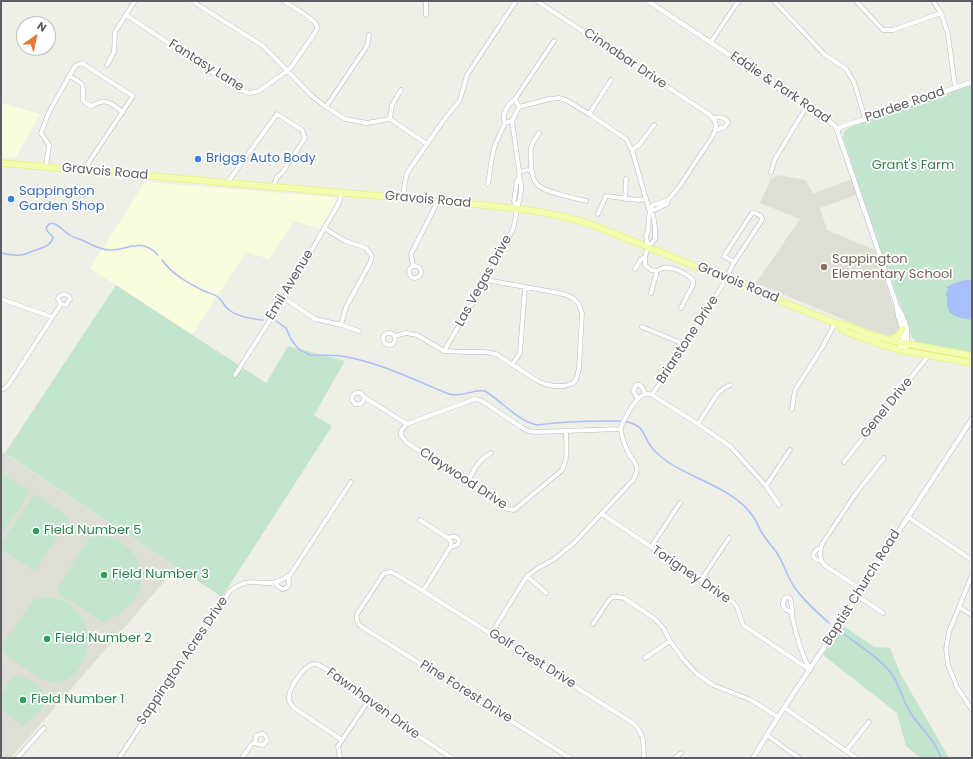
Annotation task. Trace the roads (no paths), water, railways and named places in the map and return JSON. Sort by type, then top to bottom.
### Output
[{"type":"main road","name":"Gravois Road","points":[[1,163],[403,198],[556,214],[582,221],[834,323],[849,326],[871,335],[890,340],[972,356]]},
{"type":"main road","name":"Gravois Road","points":[[834,323],[846,332],[874,343],[902,350],[972,363]]},
{"type":"main road","points":[[890,340],[900,335],[903,329]]},
{"type":"street","points":[[107,65],[114,52],[115,32],[135,1]]},
{"type":"street","points":[[192,1],[263,46],[312,96],[345,119],[367,123],[390,119],[427,144]]},
{"type":"street","name":"Fantasy Lane","points":[[126,15],[240,90],[249,93],[259,91],[287,71],[313,37],[317,27],[316,23],[310,18],[284,1]]},
{"type":"street","points":[[426,1],[426,15]]},
{"type":"street","points":[[403,198],[407,173],[443,121],[460,100],[467,76],[516,1]]},
{"type":"street","name":"Cinnabar Drive","points":[[537,1],[713,118],[716,124],[716,130],[725,127],[728,122],[724,117],[713,118]]},
{"type":"street","points":[[711,42],[739,1]]},
{"type":"street","points":[[774,1],[824,54],[846,69],[854,82],[865,118]]},
{"type":"street","points":[[856,1],[883,30],[894,30],[941,14]]},
{"type":"street","points":[[933,1],[941,14],[948,34],[956,87]]},
{"type":"street","name":"Eddie & Park Road","points":[[651,2],[834,124],[838,129],[856,186],[906,328],[907,332],[902,350]]},
{"type":"street","points":[[326,107],[367,46],[369,35]]},
{"type":"street","points":[[488,184],[495,145],[505,123],[504,115],[511,102],[516,99],[554,41]]},
{"type":"street","points":[[46,167],[49,145],[41,133],[48,112],[75,66],[82,63],[133,96],[89,162],[86,170]]},
{"type":"street","points":[[70,76],[84,87],[83,101],[92,106],[102,101],[106,101],[123,112]]},
{"type":"street","points":[[589,114],[611,80]]},
{"type":"street","name":"Pardee Road","points":[[838,129],[865,118],[972,82]]},
{"type":"street","points":[[390,119],[392,105],[401,90]]},
{"type":"street","points":[[519,107],[549,99],[559,98],[566,100],[626,139],[632,150],[656,228],[654,239],[648,247],[645,257],[645,265],[651,270],[657,271],[664,268],[672,268],[689,276],[693,280],[694,285],[681,308]]},
{"type":"street","points":[[505,123],[512,121],[519,107],[516,99]]},
{"type":"street","points":[[771,172],[775,159],[807,106]]},
{"type":"street","points":[[227,183],[276,114],[302,130],[305,138],[282,173],[277,177],[273,187]]},
{"type":"street","name":"Las Vegas Drive","points":[[444,351],[486,280],[513,229],[517,209],[514,201],[519,171],[512,121]]},
{"type":"street","points":[[632,150],[639,145],[654,125]]},
{"type":"street","points":[[650,211],[667,204],[668,200],[679,187],[716,130]]},
{"type":"street","points":[[539,133],[530,149],[531,170],[536,184],[548,191],[586,201]]},
{"type":"street","points":[[519,171],[531,170]]},
{"type":"street","points":[[625,199],[626,179]]},
{"type":"street","name":"Emil Avenue","points":[[235,375],[284,298],[340,200],[341,193]]},
{"type":"street","points":[[598,214],[606,196],[638,200],[646,199]]},
{"type":"street","points":[[413,266],[411,254],[438,202]]},
{"type":"street","points":[[648,247],[646,236],[650,211]]},
{"type":"street","name":"Briarstone Drive","points":[[621,426],[641,395],[649,393],[652,395],[726,279],[734,262],[762,220],[761,216],[752,213],[724,256],[734,262]]},
{"type":"street","points":[[324,228],[345,242],[366,248],[372,256],[370,263],[346,307],[341,325]]},
{"type":"street","points":[[635,269],[645,257]]},
{"type":"street","points":[[651,292],[657,271]]},
{"type":"street","points":[[395,336],[406,333],[417,335],[444,351],[485,352],[496,354],[536,380],[545,384],[565,386],[573,383],[576,380],[579,368],[582,312],[579,304],[571,296],[486,280]]},
{"type":"street","points":[[512,365],[520,353],[525,287]]},
{"type":"street","points":[[284,298],[315,319],[359,331]]},
{"type":"street","points":[[1,299],[52,317]]},
{"type":"street","name":"Eddie & Park Road","points":[[896,302],[898,315],[904,334],[904,343]]},
{"type":"street","points":[[1,390],[9,384],[60,304]]},
{"type":"street","points":[[792,409],[795,390],[823,346],[834,323]]},
{"type":"street","points":[[642,327],[684,344]]},
{"type":"street","name":"Genel Drive","points":[[844,462],[929,355]]},
{"type":"street","name":"Briarstone Drive","points":[[638,399],[633,391],[636,385],[642,387],[646,394]]},
{"type":"street","points":[[698,424],[718,393],[730,385]]},
{"type":"street","points":[[652,395],[731,447],[766,486],[779,504]]},
{"type":"street","points":[[364,397],[407,424],[475,399],[479,399],[520,428],[528,431],[566,431],[602,429],[621,426],[624,444],[636,465],[637,473],[633,480],[574,543],[553,560],[527,576],[491,634]]},
{"type":"street","name":"Baptist Church Road","points":[[753,758],[778,717],[972,419]]},
{"type":"street","name":"Claywood Drive","points":[[407,424],[401,431],[403,439],[507,509],[514,510],[564,467],[566,461],[566,431]]},
{"type":"street","points":[[766,486],[790,450]]},
{"type":"street","points":[[467,483],[481,460],[491,453]]},
{"type":"street","points":[[862,590],[829,568],[821,560],[821,548],[822,544],[854,496],[884,458]]},
{"type":"street","name":"Sappington Acres Drive","points":[[119,758],[230,590],[245,583],[257,582],[269,584],[288,576],[351,482]]},
{"type":"street","points":[[651,547],[680,503]]},
{"type":"street","name":"Torigney Drive","points":[[602,514],[732,601],[737,607],[743,625],[810,670]]},
{"type":"street","points":[[908,517],[972,560]]},
{"type":"street","points":[[420,520],[448,538],[451,542],[451,546],[423,591]]},
{"type":"street","points":[[448,538],[455,536],[459,540],[456,546],[451,546]]},
{"type":"street","points":[[701,580],[729,538]]},
{"type":"street","name":"Golf Crest Drive","points":[[362,626],[358,623],[356,618],[357,614],[384,572],[391,572],[633,723],[641,732],[644,758]]},
{"type":"street","points":[[972,575],[949,632],[946,648],[948,665],[956,687],[972,710]]},
{"type":"street","points":[[276,582],[282,590],[286,589],[288,588],[289,583],[288,576]]},
{"type":"street","points":[[527,576],[546,594]]},
{"type":"street","points":[[858,596],[883,613]]},
{"type":"street","points":[[593,624],[609,600],[613,597],[624,598],[655,619],[683,659],[697,674],[713,685],[751,700],[778,717]]},
{"type":"street","points":[[959,607],[972,615]]},
{"type":"street","points":[[792,613],[799,646],[810,670]]},
{"type":"street","name":"Pine Forest Drive","points":[[362,626],[570,758]]},
{"type":"street","points":[[645,658],[670,641]]},
{"type":"street","name":"Fawnhaven Drive","points":[[342,740],[294,708],[289,699],[290,690],[306,668],[313,664],[318,665],[345,682],[394,720],[452,758]]},
{"type":"street","points":[[340,758],[338,746],[369,700]]},
{"type":"street","points":[[785,708],[856,758]]},
{"type":"street","points":[[846,751],[869,722]]},
{"type":"street","points":[[17,758],[44,728]]},
{"type":"street","points":[[767,735],[799,758]]},
{"type":"street","points":[[242,758],[251,745],[255,742]]},
{"type":"street","points":[[675,758],[681,753]]},
{"type":"water","points":[[965,280],[972,280],[972,320],[955,316],[949,312],[946,304],[947,296],[945,295],[948,290],[947,286]]},
{"type":"waterway","points":[[1,253],[22,255],[45,247],[50,243],[53,237],[46,228],[52,223],[72,236],[98,248],[115,250],[136,245],[150,249],[158,255]]},
{"type":"waterway","points":[[162,260],[181,278],[218,297],[232,312],[245,317],[263,320]]},
{"type":"waterway","points":[[276,321],[286,328],[295,345],[300,350],[310,355],[341,356],[369,362],[449,394],[458,395],[476,391],[485,391],[529,423],[537,425],[572,422],[625,421],[636,425],[643,432],[654,450],[668,462],[724,491],[744,506],[754,517],[762,533],[777,553],[795,588],[829,623]]},
{"type":"waterway","points":[[844,634],[889,670],[896,681],[909,710],[932,741],[941,758]]},
{"type":"place","name":"Briggs Auto Body","points":[[198,159]]},
{"type":"place","name":"Sappington Garden Shop","points":[[11,199]]},
{"type":"place","name":"Sappington Elementary School","points":[[824,267]]},
{"type":"place","name":"Field Number 5","points":[[36,531]]},
{"type":"place","name":"Field Number 3","points":[[104,575]]},
{"type":"place","name":"Field Number 2","points":[[47,639]]},
{"type":"place","name":"Field Number 1","points":[[23,700]]},
{"type":"park label","name":"Grant's Farm","points":[[913,166]]}]
